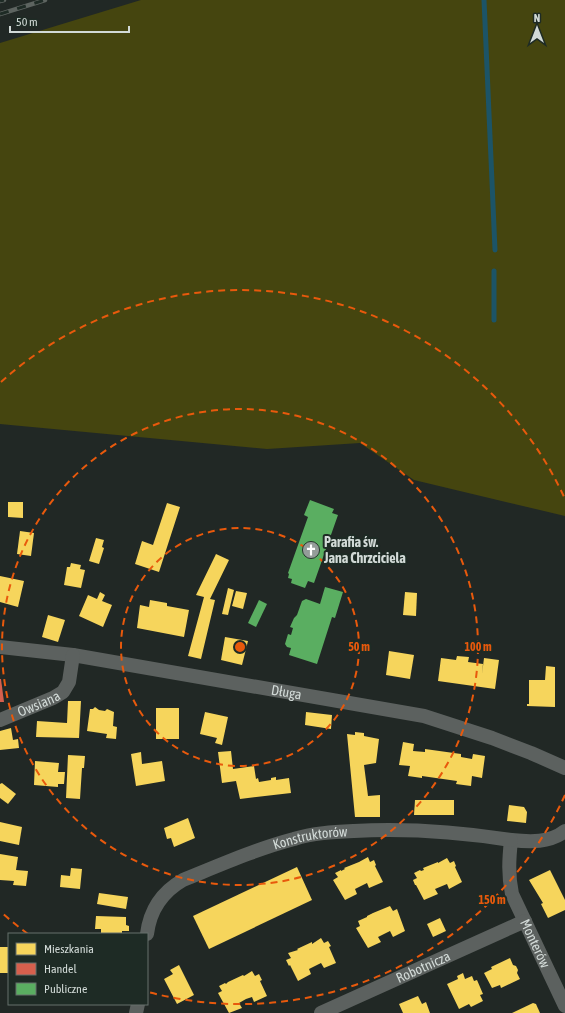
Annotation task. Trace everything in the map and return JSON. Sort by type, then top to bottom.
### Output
[{"type":"street","name":"Długa","points":[[0,646],[72,655],[424,716],[492,738],[565,768]]},
{"type":"street","name":"Owsiana","points":[[0,720],[53,698],[63,692],[69,682],[72,655]]},
{"type":"street","name":"Konstruktorów","points":[[147,933],[154,907],[166,892],[174,885],[262,848],[296,838],[332,832],[374,830],[468,833],[511,840]]},
{"type":"street","points":[[511,840],[530,842],[548,840],[565,831]]},
{"type":"street","name":"Monterów","points":[[511,840],[508,865],[512,894],[565,1006]]},
{"type":"street","name":"Robotnicza","points":[[321,1013],[525,920]]},
{"type":"shaded area","points":[[141,0],[565,0],[565,516],[414,480],[360,443],[267,449],[0,424],[0,43]]},
{"type":"building: Mieszkania","points":[[8,502],[23,502],[23,518],[8,517]]},
{"type":"building: Mieszkania","points":[[167,503],[180,507],[159,572],[135,564],[142,541],[153,545]]},
{"type":"building: Mieszkania","points":[[20,531],[34,533],[31,556],[17,554]]},
{"type":"building: Mieszkania","points":[[96,538],[104,540],[102,547],[104,548],[99,564],[89,561]]},
{"type":"building: Mieszkania","points":[[216,554],[229,560],[210,599],[215,600],[201,659],[188,656],[204,597],[196,595]]},
{"type":"building: Mieszkania","points":[[71,563],[81,565],[80,569],[85,570],[81,588],[64,585],[67,567],[70,567]]},
{"type":"building: Mieszkania","points":[[0,576],[24,581],[18,607],[0,602]]},
{"type":"building: Mieszkania","points":[[228,588],[234,590],[228,615],[222,614]]},
{"type":"building: Mieszkania","points":[[236,591],[247,593],[243,609],[232,606]]},
{"type":"building: Mieszkania","points":[[100,592],[105,595],[102,601],[112,605],[103,627],[79,616],[88,595],[97,599]]},
{"type":"building: Mieszkania","points":[[405,592],[417,593],[416,616],[403,615]]},
{"type":"building: Mieszkania","points":[[150,600],[167,603],[167,606],[189,610],[184,637],[137,628],[140,605],[149,607]]},
{"type":"building: Mieszkania","points":[[48,615],[65,620],[58,642],[42,637]]},
{"type":"building: Mieszkania","points":[[225,637],[248,641],[242,665],[221,660]]},
{"type":"building: Mieszkania","points":[[389,651],[414,655],[410,679],[386,675]]},
{"type":"building: Mieszkania","points":[[457,656],[469,657],[468,662],[483,664],[482,674],[484,658],[499,660],[495,689],[438,681],[441,658],[456,660]]},
{"type":"building: Mieszkania","points":[[546,666],[555,667],[555,707],[527,706],[527,704],[529,704],[529,680],[545,680]]},
{"type":"building: Mieszkania","points":[[68,701],[81,701],[79,738],[36,737],[37,721],[67,723]]},
{"type":"building: Mieszkania","points":[[95,707],[99,710],[105,711],[107,709],[114,712],[113,726],[117,727],[116,739],[106,738],[107,734],[87,731],[90,709]]},
{"type":"building: Mieszkania","points":[[156,708],[179,708],[179,739],[156,739]]},
{"type":"building: Mieszkania","points":[[205,712],[228,717],[222,745],[215,743],[217,738],[200,734]]},
{"type":"building: Mieszkania","points":[[306,712],[332,715],[331,729],[305,725]]},
{"type":"building: Mieszkania","points":[[11,728],[13,740],[18,739],[19,748],[0,750],[0,731]]},
{"type":"building: Mieszkania","points":[[355,732],[364,733],[364,736],[379,739],[376,763],[364,765],[368,796],[380,795],[380,817],[355,817],[347,734],[355,735]]},
{"type":"building: Mieszkania","points":[[403,742],[414,744],[413,751],[425,752],[425,749],[461,754],[461,757],[472,759],[473,754],[485,756],[482,778],[472,776],[471,786],[456,784],[457,781],[422,776],[422,778],[408,776],[410,766],[399,765]]},
{"type":"building: Mieszkania","points":[[231,751],[233,769],[254,766],[256,779],[258,778],[259,782],[271,780],[271,778],[276,777],[276,780],[289,778],[291,793],[240,799],[236,781],[222,783],[218,752]]},
{"type":"building: Mieszkania","points":[[141,752],[142,764],[162,761],[165,781],[136,786],[131,754]]},
{"type":"building: Mieszkania","points":[[68,755],[85,756],[84,768],[82,768],[80,799],[66,798]]},
{"type":"building: Mieszkania","points":[[35,761],[59,763],[58,772],[65,772],[64,784],[58,784],[58,787],[34,785]]},
{"type":"building: Mieszkania","points":[[2,783],[16,794],[8,804],[0,798],[0,784]]},
{"type":"building: Mieszkania","points":[[415,800],[454,800],[454,815],[414,815]]},
{"type":"building: Mieszkania","points":[[509,805],[524,807],[527,812],[526,823],[507,821]]},
{"type":"building: Mieszkania","points":[[188,818],[195,838],[174,847],[171,838],[167,839],[164,828]]},
{"type":"building: Mieszkania","points":[[0,822],[22,827],[19,845],[0,841]]},
{"type":"building: Mieszkania","points":[[0,854],[18,857],[16,870],[28,871],[26,886],[13,885],[14,881],[0,880]]},
{"type":"building: Mieszkania","points":[[368,857],[370,862],[374,860],[375,866],[383,882],[369,888],[367,883],[355,889],[357,894],[345,900],[333,880],[338,877],[335,873]]},
{"type":"building: Mieszkania","points":[[447,858],[450,863],[454,861],[455,867],[462,882],[449,889],[447,884],[435,889],[438,894],[424,900],[413,880],[417,878],[414,873],[424,870],[423,868]]},
{"type":"building: Mieszkania","points":[[297,867],[312,900],[209,949],[193,916]]},
{"type":"building: Mieszkania","points":[[71,868],[82,869],[80,889],[60,887],[61,875],[70,876]]},
{"type":"building: Mieszkania","points":[[550,870],[565,900],[565,910],[548,918],[541,904],[543,903],[529,880]]},
{"type":"building: Mieszkania","points":[[99,893],[128,897],[126,909],[97,904]]},
{"type":"building: Mieszkania","points":[[390,906],[393,911],[397,909],[405,931],[393,937],[390,931],[378,937],[381,942],[368,948],[356,928],[360,926],[358,921]]},
{"type":"building: Mieszkania","points":[[96,916],[126,917],[126,925],[129,926],[129,931],[122,931],[122,933],[101,933],[101,929],[95,929]]},
{"type":"building: Mieszkania","points":[[440,918],[446,931],[433,937],[427,924]]},
{"type":"building: Mieszkania","points":[[321,938],[324,943],[328,941],[331,946],[329,947],[336,963],[324,968],[321,963],[309,969],[311,974],[298,981],[286,960],[291,958],[288,953],[298,950],[297,949],[312,942],[312,944]]},
{"type":"building: Mieszkania","points":[[0,947],[8,947],[8,973],[0,973]]},
{"type":"building: Mieszkania","points":[[510,958],[513,965],[516,966],[518,970],[517,973],[520,979],[501,988],[500,985],[492,988],[484,973],[492,969],[491,967]]},
{"type":"building: Mieszkania","points":[[179,965],[194,995],[177,1004],[164,979],[173,974],[170,970]]},
{"type":"building: Mieszkania","points":[[252,971],[255,976],[259,974],[262,980],[260,981],[267,996],[254,1002],[252,997],[246,999],[239,1003],[242,1008],[229,1013],[218,993],[222,991],[219,986],[243,975],[244,976]]},
{"type":"building: Mieszkania","points":[[463,973],[465,979],[472,976],[474,981],[477,980],[483,994],[480,995],[483,1001],[471,1007],[469,1004],[459,1009],[447,984],[458,979],[457,976]]},
{"type":"building: Mieszkania","points":[[418,996],[422,1004],[426,1002],[430,1013],[403,1013],[399,1004]]},
{"type":"building: Mieszkania","points":[[533,1003],[536,1004],[540,1013],[512,1013]]},
{"type":"building: Handel","points":[[1,679],[4,702],[0,702]]},
{"type":"building: Publiczne","points":[[310,500],[334,509],[332,513],[338,515],[314,583],[308,581],[305,588],[291,583],[292,579],[288,578],[288,573],[308,517],[304,515]]},
{"type":"building: Publiczne","points":[[325,587],[343,592],[335,618],[332,617],[317,664],[289,655],[291,648],[287,647],[285,644],[288,634],[291,635],[293,628],[290,627],[297,615],[302,601],[306,599],[320,604]]},
{"type":"building: Publiczne","points":[[259,600],[267,604],[256,627],[248,623]]},
{"type":"waterway","points":[[484,0],[495,250]]},
{"type":"waterway","points":[[494,271],[494,320]]},
{"type":"railway","points":[[0,1],[4,0]]},
{"type":"railway","points":[[0,14],[45,0]]},
{"type":"place","name":"Parafia św. Jana Chrzciciela","points":[[311,550]]}]
